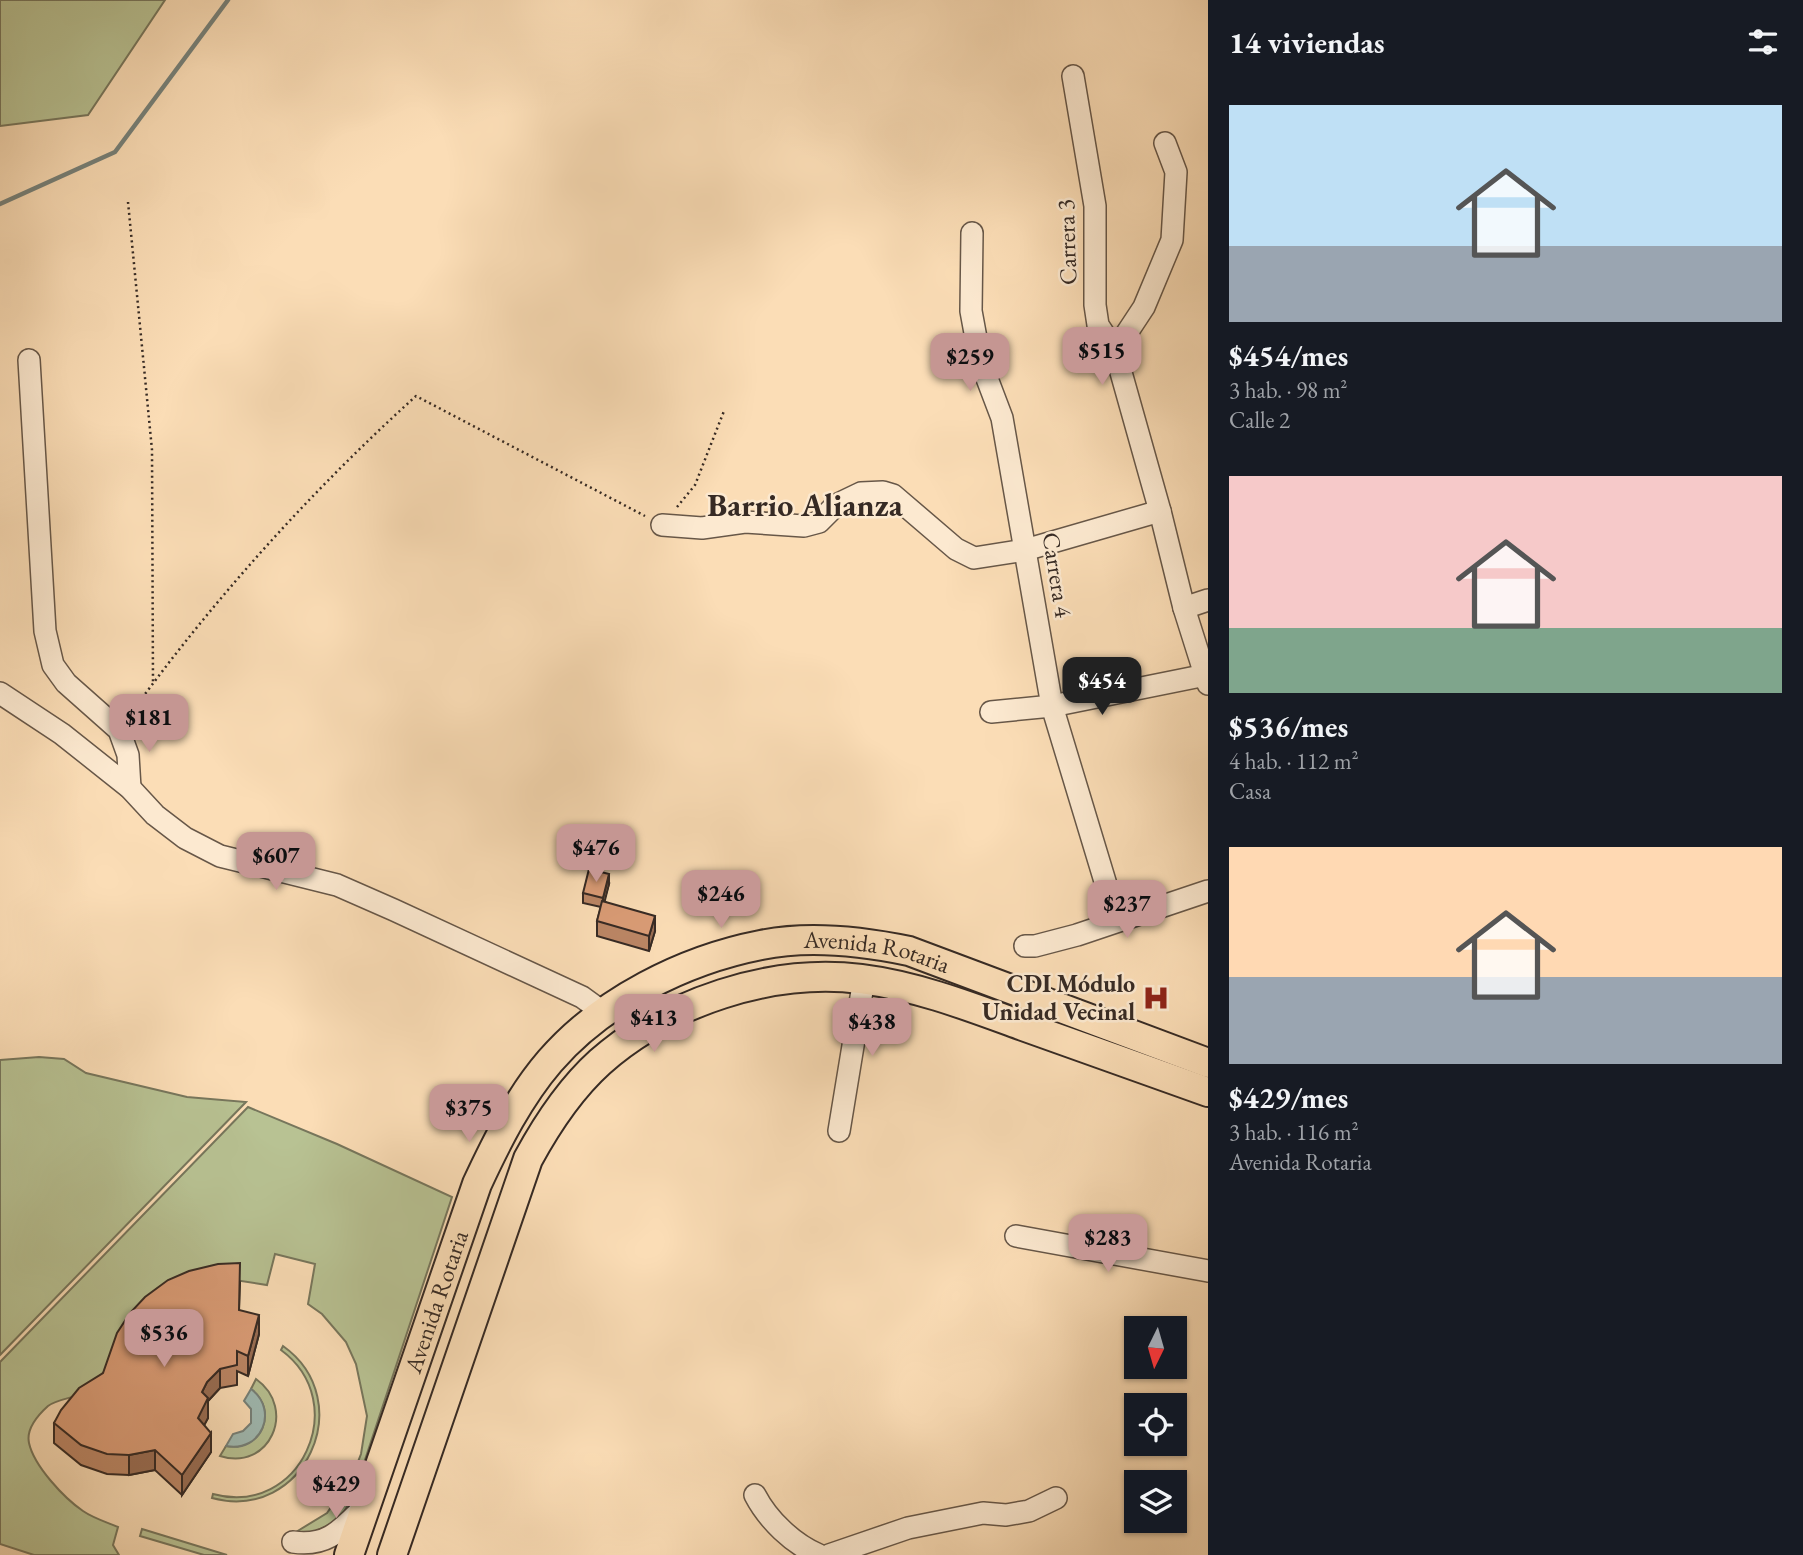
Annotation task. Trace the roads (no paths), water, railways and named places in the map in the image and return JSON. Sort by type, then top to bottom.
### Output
[{"type":"main road","name":"Avenida Rotaria","points":[[349,1555],[477,1184],[493,1150],[510,1119],[550,1062],[583,1028],[643,988],[722,955],[763,944],[808,941],[865,942],[909,951],[1208,1063]]},
{"type":"main road","name":"Avenida Rotaria","points":[[391,1555],[528,1160],[546,1126],[600,1062],[661,1020],[726,991],[778,981],[864,979],[956,1001],[1208,1092]]},
{"type":"street","name":"Carrera 3","points":[[1073,76],[1095,206],[1095,305],[1098,325],[1115,351],[1184,608],[1207,679]]},
{"type":"street","points":[[1115,351],[1144,307],[1172,240],[1176,172],[1165,143]]},
{"type":"street","name":"Carrera 4","points":[[972,233],[971,311],[980,359],[1002,418],[1052,706],[1117,921]]},
{"type":"street","points":[[29,360],[45,631],[53,665],[66,683],[118,730],[128,755],[130,788]]},
{"type":"street","points":[[662,525],[702,528],[745,522],[804,526],[819,522],[836,505],[861,493],[884,492],[893,495],[956,549],[975,558],[1026,550],[1160,511]]},
{"type":"street","points":[[1184,608],[1208,600]]},
{"type":"street","points":[[992,712],[1052,706],[1207,679]]},
{"type":"street","points":[[0,693],[62,734],[130,788],[155,815],[185,838],[220,856],[348,890],[582,997],[604,1013]]},
{"type":"street","points":[[1030,946],[1077,935],[1208,891]]},
{"type":"street","points":[[839,1131],[864,979]]},
{"type":"street","points":[[1016,1236],[1208,1271]]},
{"type":"street","points":[[755,1495],[760,1506],[776,1524],[808,1550],[819,1555]]},
{"type":"street","points":[[828,1555],[908,1528],[983,1513],[1006,1515],[1029,1511],[1056,1498]]},
{"type":"street","points":[[291,1550],[338,1533],[369,1501]]},
{"type":"water","points":[[251,1389],[264,1408],[262,1428],[257,1437],[249,1443],[226,1446],[233,1434],[243,1431],[251,1423],[251,1409],[244,1401]]},
{"type":"waterway","points":[[0,204],[115,152],[228,0]]},
{"type":"place","name":"CDI Módulo Unidad Vecinal","points":[[1156,998]]},
{"type":"district","name":"Barrio Alianza","points":[[805,505]]}]
